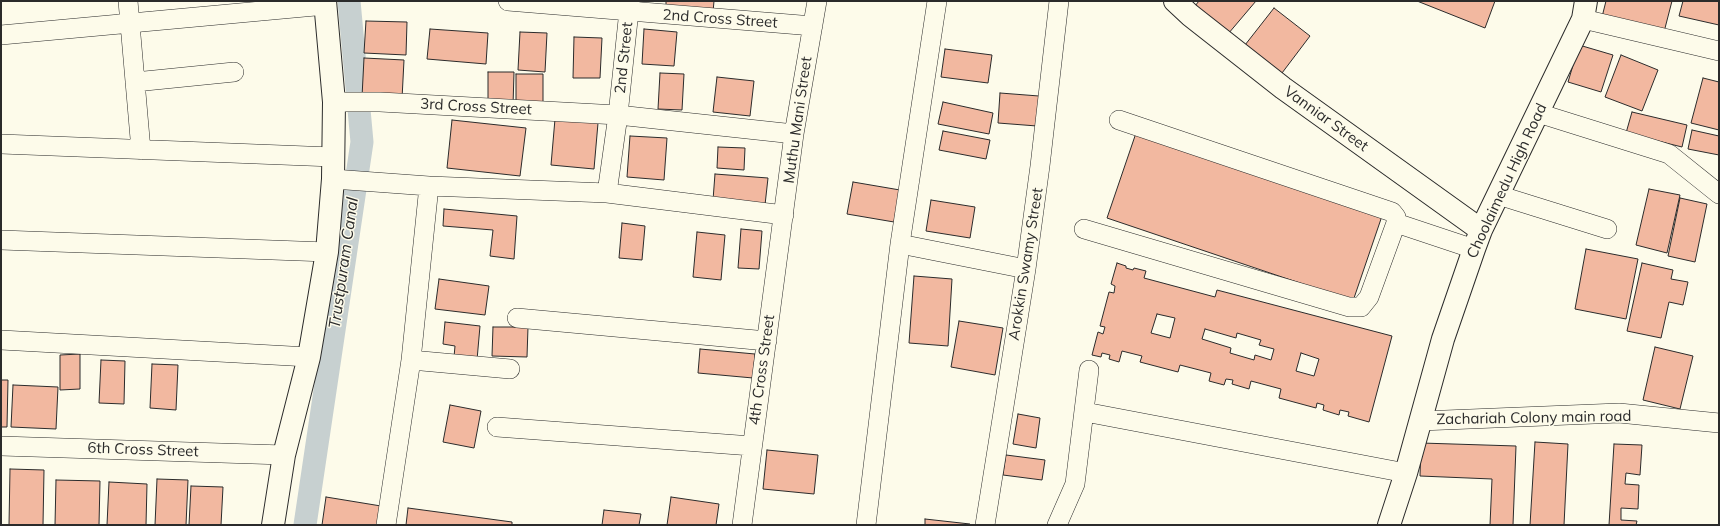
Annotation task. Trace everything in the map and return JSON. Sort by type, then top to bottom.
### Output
[{"type":"street","points":[[128,1],[141,150]]},
{"type":"street","name":"2nd Cross Street","points":[[508,1],[629,6],[813,26]]},
{"type":"street","name":"Muthu Mani Street","points":[[784,215],[794,134],[817,1]]},
{"type":"street","points":[[866,525],[900,244],[937,1]]},
{"type":"street","name":"Arokkin Swamy Street","points":[[985,525],[1026,269],[1040,166],[1059,1]]},
{"type":"street","name":"Vanniar Street","points":[[1175,1],[1190,15],[1478,239]]},
{"type":"street","points":[[1,35],[325,3],[334,102],[333,168],[327,252],[309,357],[284,455],[273,525]]},
{"type":"street","name":"2nd Street","points":[[607,193],[618,115],[629,6]]},
{"type":"street","points":[[1585,10],[1719,51]]},
{"type":"street","name":"Choolaimedu High Road","points":[[1389,525],[1406,473],[1443,339],[1478,239],[1585,10]]},
{"type":"street","points":[[135,82],[234,72]]},
{"type":"street","name":"3rd Cross Street","points":[[334,102],[380,102],[618,115],[794,134]]},
{"type":"street","points":[[1538,113],[1669,154],[1719,194]]},
{"type":"street","points":[[1084,229],[1349,308],[1361,308],[1369,297],[1396,223],[1396,217],[1392,212],[1119,120]]},
{"type":"street","points":[[1,144],[141,150],[333,168],[390,183],[429,186],[607,193],[784,215]]},
{"type":"street","points":[[386,525],[410,360],[429,186]]},
{"type":"street","points":[[1498,195],[1607,229]]},
{"type":"street","name":"4th Cross Street","points":[[742,525],[784,215]]},
{"type":"street","points":[[1396,223],[1478,239]]},
{"type":"street","points":[[1,240],[327,252]]},
{"type":"street","points":[[900,244],[1026,269]]},
{"type":"street","points":[[517,318],[766,341]]},
{"type":"street","points":[[1,340],[309,357]]},
{"type":"street","points":[[410,360],[510,369]]},
{"type":"street","points":[[1057,525],[1075,484],[1089,370]]},
{"type":"street","points":[[1085,412],[1406,473]]},
{"type":"street","name":"Zachariah Colony main road","points":[[1420,421],[1619,413],[1719,422]]},
{"type":"street","points":[[498,428],[752,446]]},
{"type":"street","name":"6th Cross Street","points":[[1,446],[284,455]]},
{"type":"building","points":[[666,1],[714,1],[713,12],[666,9]]},
{"type":"building","points":[[1199,1],[1256,1],[1228,34],[1195,6]]},
{"type":"building","points":[[1417,1],[1495,1],[1485,28]]},
{"type":"building","points":[[1606,1],[1672,1],[1664,32],[1602,17]]},
{"type":"building","points":[[1683,1],[1719,1],[1719,25],[1679,16]]},
{"type":"building","points":[[1274,8],[1310,36],[1282,73],[1245,45]]},
{"type":"building","points":[[366,21],[407,22],[406,55],[364,53]]},
{"type":"building","points":[[430,29],[488,33],[486,64],[427,59]]},
{"type":"building","points":[[644,29],[677,32],[674,66],[642,64]]},
{"type":"building","points":[[520,32],[547,33],[545,72],[518,70]]},
{"type":"building","points":[[574,37],[602,38],[600,78],[573,78]]},
{"type":"building","points":[[1579,45],[1613,55],[1601,92],[1568,82]]},
{"type":"building","points":[[945,49],[992,55],[988,83],[941,77]]},
{"type":"building","points":[[1621,55],[1658,70],[1642,111],[1605,97]]},
{"type":"building","points":[[364,58],[404,60],[402,99],[362,97]]},
{"type":"building","points":[[488,72],[514,72],[513,106],[488,106]]},
{"type":"building","points":[[660,73],[684,74],[682,110],[658,109]]},
{"type":"building","points":[[516,74],[543,74],[543,108],[516,107]]},
{"type":"building","points":[[717,77],[754,81],[750,116],[713,112]]},
{"type":"building","points":[[1703,78],[1719,82],[1719,130],[1691,123]]},
{"type":"building","points":[[1000,93],[1039,96],[1037,126],[998,123]]},
{"type":"building","points":[[943,102],[993,113],[989,134],[938,124]]},
{"type":"building","points":[[1632,112],[1687,125],[1682,147],[1626,133]]},
{"type":"building","points":[[555,119],[598,123],[594,169],[551,165]]},
{"type":"building","points":[[452,120],[526,128],[520,176],[447,168]]},
{"type":"building","points":[[1692,130],[1719,136],[1719,155],[1688,149]]},
{"type":"building","points":[[943,131],[990,140],[986,159],[939,150]]},
{"type":"building","points":[[1136,133],[1382,216],[1353,301],[1107,218]]},
{"type":"building","points":[[630,136],[667,138],[664,180],[627,177]]},
{"type":"building","points":[[718,147],[745,148],[744,170],[717,168]]},
{"type":"building","points":[[715,174],[768,178],[765,205],[713,200]]},
{"type":"building","points":[[853,182],[900,190],[894,222],[847,214]]},
{"type":"building","points":[[1649,189],[1680,195],[1667,253],[1636,245]]},
{"type":"building","points":[[1680,198],[1707,204],[1695,262],[1668,256]]},
{"type":"building","points":[[931,200],[975,207],[970,238],[926,231]]},
{"type":"building","points":[[444,209],[517,216],[514,259],[490,256],[493,230],[443,226]]},
{"type":"building","points":[[622,223],[645,226],[642,260],[619,258]]},
{"type":"building","points":[[741,229],[762,231],[759,269],[738,268]]},
{"type":"building","points":[[697,232],[725,235],[721,280],[693,277]]},
{"type":"building","points":[[1586,249],[1638,259],[1626,319],[1575,309]]},
{"type":"building","points":[[1117,263],[1133,270],[1134,268],[1146,271],[1144,278],[1215,297],[1217,290],[1392,336],[1369,422],[1348,416],[1349,412],[1340,410],[1339,415],[1323,410],[1324,405],[1317,403],[1316,408],[1279,398],[1281,389],[1251,381],[1249,389],[1232,384],[1233,380],[1226,379],[1224,385],[1209,381],[1211,373],[1180,365],[1178,372],[1140,362],[1142,356],[1122,351],[1119,362],[1109,359],[1110,355],[1102,353],[1101,357],[1092,355],[1098,332],[1103,334],[1105,327],[1100,326],[1109,292],[1114,293],[1115,286],[1111,284]],"holes":[[[1157,314],[1175,318],[1170,338],[1151,333]],[[1205,329],[1236,338],[1237,333],[1261,340],[1259,345],[1274,349],[1271,360],[1255,355],[1254,360],[1230,353],[1231,348],[1202,339]],[[1301,353],[1319,359],[1314,376],[1296,371]]]},
{"type":"building","points":[[1642,263],[1673,270],[1671,279],[1688,282],[1683,305],[1669,302],[1661,338],[1627,331]]},
{"type":"building","points":[[914,276],[952,279],[948,346],[909,343]]},
{"type":"building","points":[[439,279],[489,286],[485,315],[435,309]]},
{"type":"building","points":[[959,321],[1003,328],[995,375],[951,367]]},
{"type":"building","points":[[445,322],[480,326],[477,360],[454,357],[455,346],[443,344]]},
{"type":"building","points":[[493,327],[528,327],[527,357],[492,356]]},
{"type":"building","points":[[1655,347],[1693,356],[1680,409],[1643,400]]},
{"type":"building","points":[[700,349],[755,354],[753,378],[698,373]]},
{"type":"building","points":[[80,354],[80,389],[60,390],[60,355]]},
{"type":"building","points":[[101,360],[125,361],[124,404],[99,403]]},
{"type":"building","points":[[152,364],[178,365],[176,410],[150,408]]},
{"type":"building","points":[[1,380],[8,380],[7,427],[1,427]]},
{"type":"building","points":[[13,385],[58,387],[56,429],[11,427]]},
{"type":"building","points":[[450,405],[481,411],[474,448],[443,442]]},
{"type":"building","points":[[1018,414],[1040,418],[1036,448],[1013,444]]},
{"type":"building","points":[[1535,442],[1568,444],[1564,525],[1530,525]]},
{"type":"building","points":[[1421,443],[1516,446],[1513,525],[1490,525],[1492,479],[1420,476]]},
{"type":"building","points":[[1614,444],[1642,445],[1640,475],[1626,473],[1625,484],[1639,485],[1638,509],[1621,508],[1621,520],[1637,521],[1636,525],[1609,525]]},
{"type":"building","points":[[767,450],[818,455],[814,494],[763,489]]},
{"type":"building","points":[[1006,455],[1045,460],[1042,480],[1003,475]]},
{"type":"building","points":[[10,469],[44,470],[43,525],[9,525]]},
{"type":"building","points":[[157,479],[188,480],[186,525],[155,525]]},
{"type":"building","points":[[56,480],[100,481],[99,525],[55,525]]},
{"type":"building","points":[[109,482],[147,484],[146,525],[107,525]]},
{"type":"building","points":[[191,486],[223,487],[221,525],[189,525]]},
{"type":"building","points":[[326,497],[381,506],[378,525],[322,525]]},
{"type":"building","points":[[671,497],[719,504],[716,525],[667,525]]},
{"type":"building","points":[[408,508],[512,522],[512,525],[406,525]]},
{"type":"building","points":[[604,510],[641,514],[639,525],[602,525]]},
{"type":"building","points":[[925,519],[970,524],[970,525],[925,525]]},
{"type":"waterway","name":"Trustpuram Canal","points":[[305,525],[362,142],[349,1]]}]
